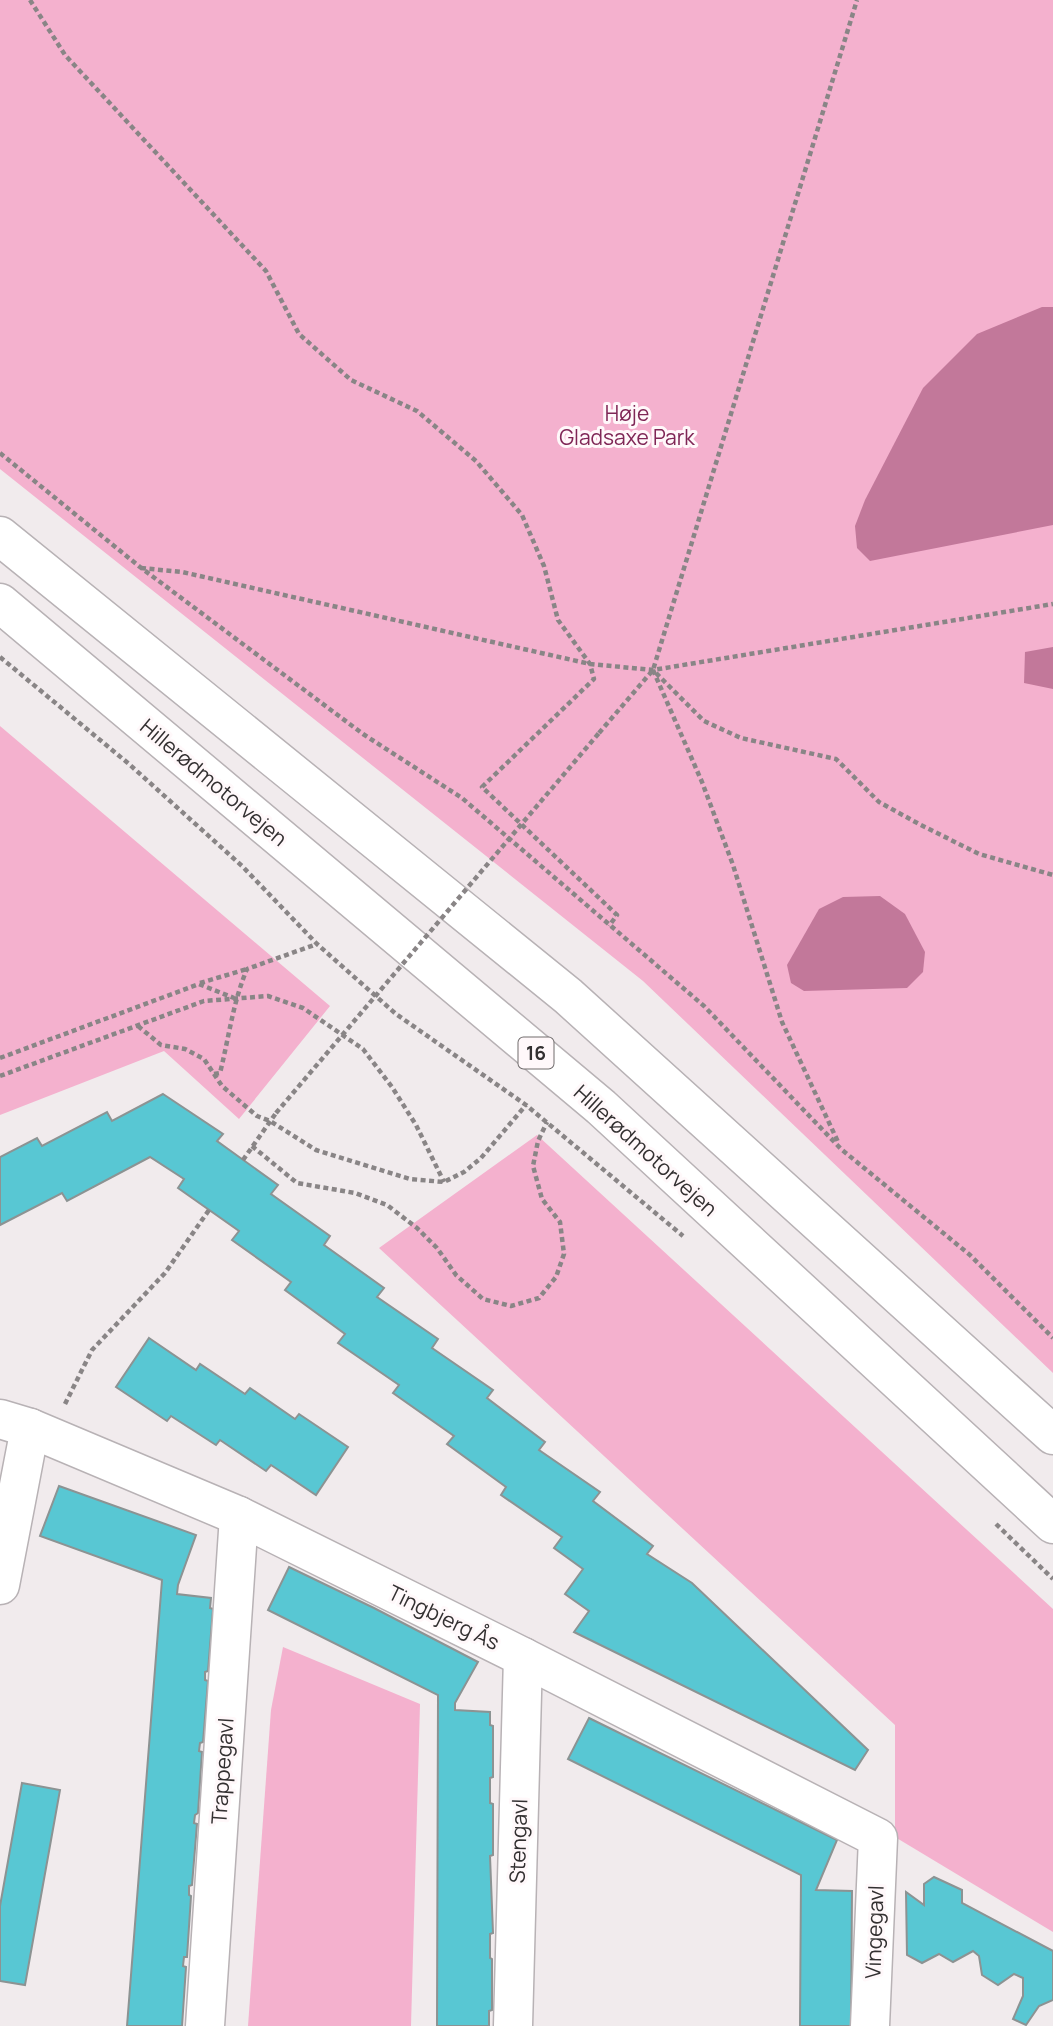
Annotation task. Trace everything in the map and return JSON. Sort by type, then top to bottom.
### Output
[{"type":"main road","points":[[0,536],[568,996],[1053,1435]]},
{"type":"main road","name":"Hillerødmotorvejen","points":[[0,603],[601,1107],[1053,1524]]},
{"type":"main road","points":[[0,1585],[28,1428]]},
{"type":"main road","name":"Tingbjerg Ås","points":[[28,1428],[239,1516],[878,1838]]},
{"type":"main road","name":"Trappegavl","points":[[205,2026],[239,1516]]},
{"type":"main road","name":"Stengavl","points":[[513,2026],[523,1657]]},
{"type":"main road","name":"Vingegavl","points":[[870,2026],[878,1838]]},
{"type":"path","points":[[30,0],[65,55],[266,271],[299,334],[351,380],[417,411],[476,461],[522,515],[544,566],[558,620],[590,664],[594,679],[482,787],[617,915],[609,926]]},
{"type":"path","points":[[243,1160],[275,1113],[653,670],[857,0]]},
{"type":"path","points":[[0,453],[140,568],[363,734],[462,798],[704,1006],[841,1149],[970,1255],[1053,1338]]},
{"type":"path","points":[[140,568],[182,572],[590,664],[653,670],[1053,604]]},
{"type":"path","points":[[0,657],[129,764],[242,866],[317,944],[396,1014],[526,1105],[685,1237]]},
{"type":"path","points":[[653,670],[704,721],[741,738],[836,759],[879,802],[919,824],[979,854],[1053,875]]},
{"type":"path","points":[[653,670],[702,782],[733,865],[782,1022],[841,1149]]},
{"type":"path","points":[[0,1058],[317,944]]},
{"type":"path","points":[[214,1074],[220,1073],[235,999],[247,969]]},
{"type":"path","points":[[200,984],[235,999]]},
{"type":"path","points":[[0,1076],[204,1001],[268,996],[303,1008],[363,1049],[416,1125],[444,1182]]},
{"type":"path","points":[[137,1026],[161,1045],[185,1049],[204,1059],[222,1086],[257,1116],[270,1121],[316,1150],[411,1179],[444,1182],[464,1172],[481,1158],[526,1105]]},
{"type":"path","points":[[252,1146],[297,1183],[355,1193],[387,1205],[417,1228],[437,1248],[456,1275],[483,1299],[511,1306],[539,1298],[556,1277],[564,1254],[560,1222],[542,1199],[533,1166],[538,1141],[547,1122]]},
{"type":"path","points":[[28,1428],[78,1377],[92,1350],[165,1273],[209,1210]]},
{"type":"path","points":[[992,1521],[1053,1579]]},
{"type":"green space","name":"Høje Gladsaxe Park","points":[[0,0],[1053,0],[1053,1373],[643,981],[0,469]]},
{"type":"green space","points":[[0,726],[330,1006],[239,1119],[164,1051],[0,1115]]},
{"type":"green space","points":[[537,1135],[1053,1609],[1053,1932],[895,1837],[895,1725],[379,1248]]},
{"type":"green space","points":[[283,1647],[420,1704],[411,2026],[248,2026],[271,1710]]},
{"type":"shaded area","points":[[1042,307],[1053,307],[1053,525],[870,561],[857,548],[855,526],[865,500],[923,388],[977,334]]},
{"type":"shaded area","points":[[1053,647],[1053,689],[1024,683],[1025,652]]},
{"type":"shaded area","points":[[880,896],[905,914],[925,952],[923,972],[907,988],[804,991],[791,983],[787,965],[819,909],[843,897]]},
{"type":"building","points":[[163,1094],[223,1134],[217,1141],[278,1185],[271,1194],[330,1236],[324,1245],[384,1288],[377,1297],[438,1339],[432,1348],[493,1390],[487,1398],[545,1442],[539,1450],[600,1492],[593,1501],[653,1546],[647,1554],[692,1583],[868,1750],[855,1770],[574,1632],[589,1611],[565,1594],[583,1569],[554,1548],[562,1537],[501,1495],[506,1487],[447,1444],[454,1436],[393,1393],[399,1385],[338,1343],[345,1334],[285,1290],[291,1282],[232,1240],[239,1231],[178,1188],[184,1179],[150,1157],[67,1201],[62,1193],[0,1225],[0,1157],[37,1138],[42,1146],[107,1112],[112,1121]]},
{"type":"building","points":[[149,1338],[196,1370],[200,1364],[245,1394],[250,1388],[295,1419],[299,1414],[348,1447],[316,1495],[271,1465],[266,1471],[220,1440],[216,1445],[171,1416],[167,1421],[116,1387]]},
{"type":"building","points":[[59,1486],[196,1535],[177,1594],[211,1598],[210,1608],[213,1609],[208,1671],[205,1672],[205,1680],[208,1681],[203,1742],[200,1743],[199,1751],[202,1752],[198,1813],[194,1823],[197,1824],[192,1885],[189,1886],[191,1896],[187,1957],[184,1957],[183,1966],[186,1967],[182,2026],[127,2026],[162,1580],[40,1536]]},
{"type":"building","points":[[289,1567],[478,1662],[455,1703],[455,1710],[490,1712],[490,1725],[493,1726],[493,1777],[490,1778],[490,1803],[493,1804],[493,1855],[490,1856],[492,2010],[489,2011],[489,2026],[437,2026],[438,1695],[268,1610]]},
{"type":"building","points":[[589,1718],[837,1840],[816,1890],[852,1891],[851,2026],[800,2026],[801,1875],[568,1759]]},
{"type":"building","points":[[22,1783],[60,1790],[25,1985],[0,1981],[0,1906]]},
{"type":"building","points":[[934,1877],[962,1890],[962,1903],[1053,1951],[1053,2000],[1039,2006],[1026,2025],[1013,2019],[1023,1996],[1023,1978],[1014,1974],[998,1985],[982,1975],[979,1956],[973,1951],[953,1962],[939,1954],[922,1963],[907,1955],[906,1892],[924,1905],[924,1884]]}]
